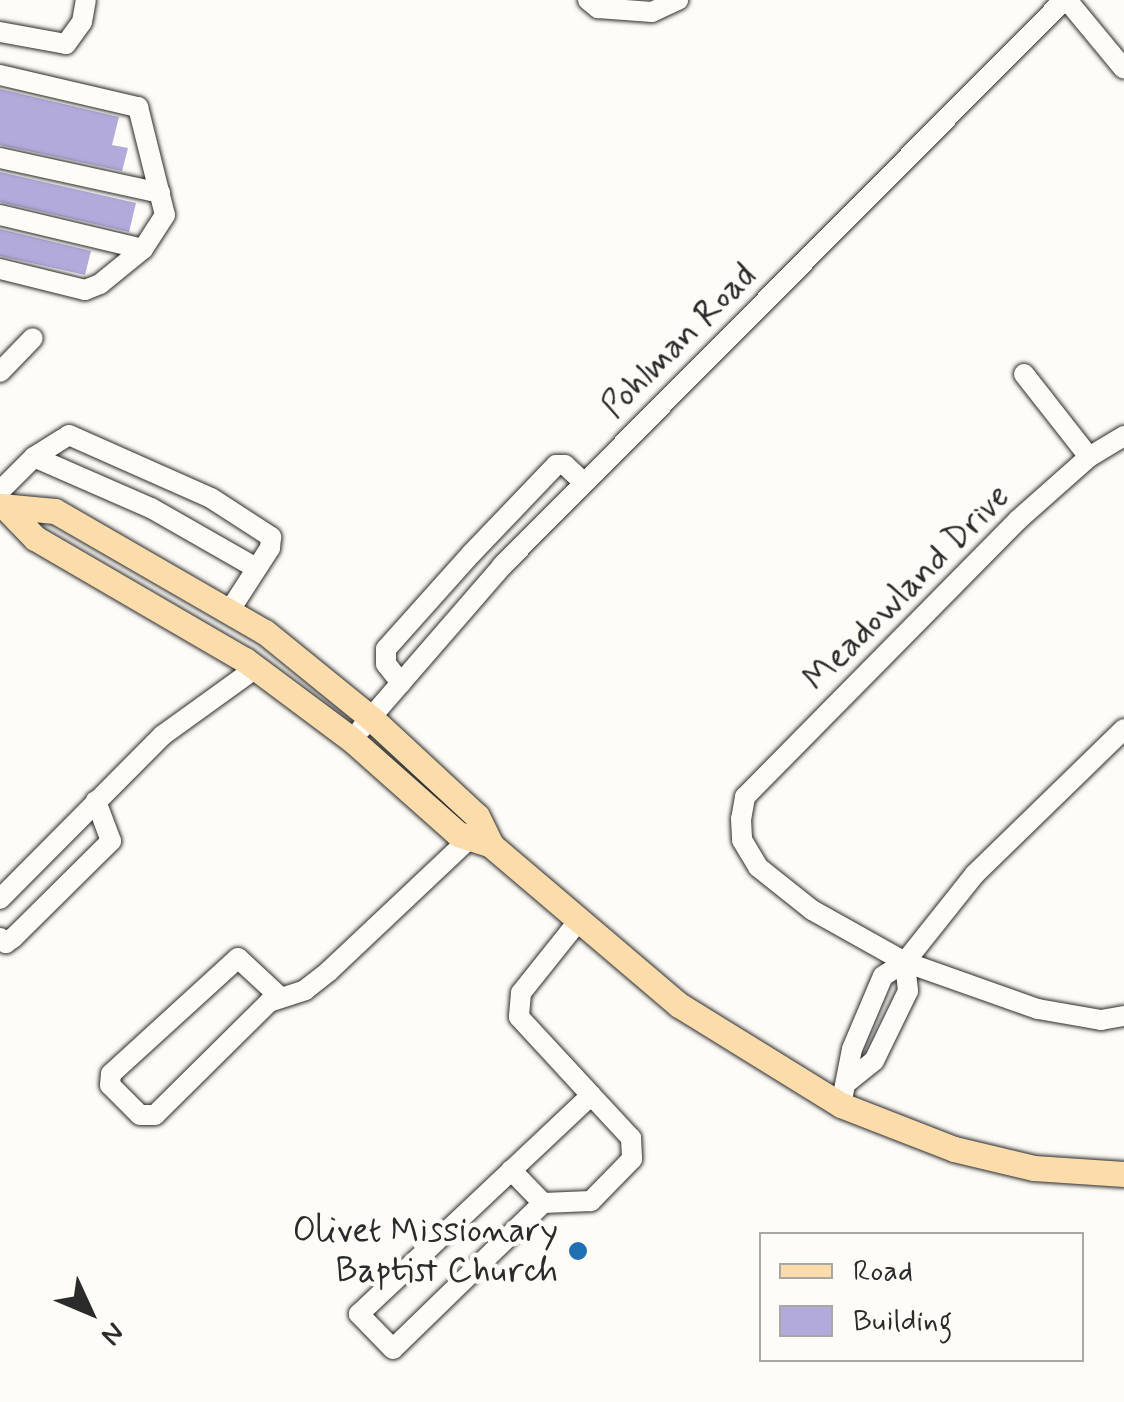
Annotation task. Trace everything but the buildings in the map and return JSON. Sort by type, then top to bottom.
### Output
[{"type":"main road","points":[[2,501],[56,511],[230,610],[370,718],[477,816],[480,842]]},
{"type":"main road","points":[[2,501],[35,538],[162,608],[256,668],[352,739],[458,834],[480,842],[580,919],[678,1005],[954,1149],[1034,1168],[1124,1174]]},
{"type":"street","points":[[0,32],[66,44],[82,22],[86,0]]},
{"type":"street","points":[[588,0],[598,8],[652,12],[678,0]]},
{"type":"street","points":[[1065,0],[1124,69]]},
{"type":"street","name":"Pohlman Road","points":[[352,739],[493,576],[1065,0]]},
{"type":"street","points":[[0,75],[138,107],[164,215],[143,249],[100,284],[86,290],[0,269]]},
{"type":"street","points":[[0,158],[160,193]]},
{"type":"street","points":[[0,215],[143,249]]},
{"type":"street","points":[[0,372],[34,338]]},
{"type":"street","points":[[1024,374],[1089,457]]},
{"type":"street","points":[[2,501],[34,458],[68,435],[78,436],[211,498],[271,538],[270,548],[230,610]]},
{"type":"street","name":"Meadowland Drive","points":[[904,962],[812,910],[758,867],[742,840],[745,797],[1018,520],[1089,457],[1124,436]]},
{"type":"street","points":[[34,458],[151,508],[256,568]]},
{"type":"street","points":[[400,684],[386,664],[386,649],[471,554],[556,465],[565,465],[584,483]]},
{"type":"street","points":[[471,554],[493,576]]},
{"type":"street","points":[[0,899],[163,735],[256,668]]},
{"type":"street","points":[[845,1093],[874,1061],[908,991],[904,962],[975,874],[1124,729]]},
{"type":"street","points":[[0,938],[6,942],[13,938],[111,841],[96,801]]},
{"type":"street","points":[[279,996],[238,958],[111,1074],[110,1085],[140,1115],[155,1115],[279,996],[305,990],[480,842]]},
{"type":"street","points":[[580,919],[521,993],[519,1017],[591,1094],[631,1138],[632,1159],[591,1201],[543,1202],[393,1349],[359,1314],[591,1094]]},
{"type":"street","points":[[904,962],[1038,1009],[1101,1020],[1124,1016]]},
{"type":"street","points":[[511,1170],[543,1202]]},
{"type":"place","name":"Olivet Missionary Baptist Church","points":[[578,1251]]}]
